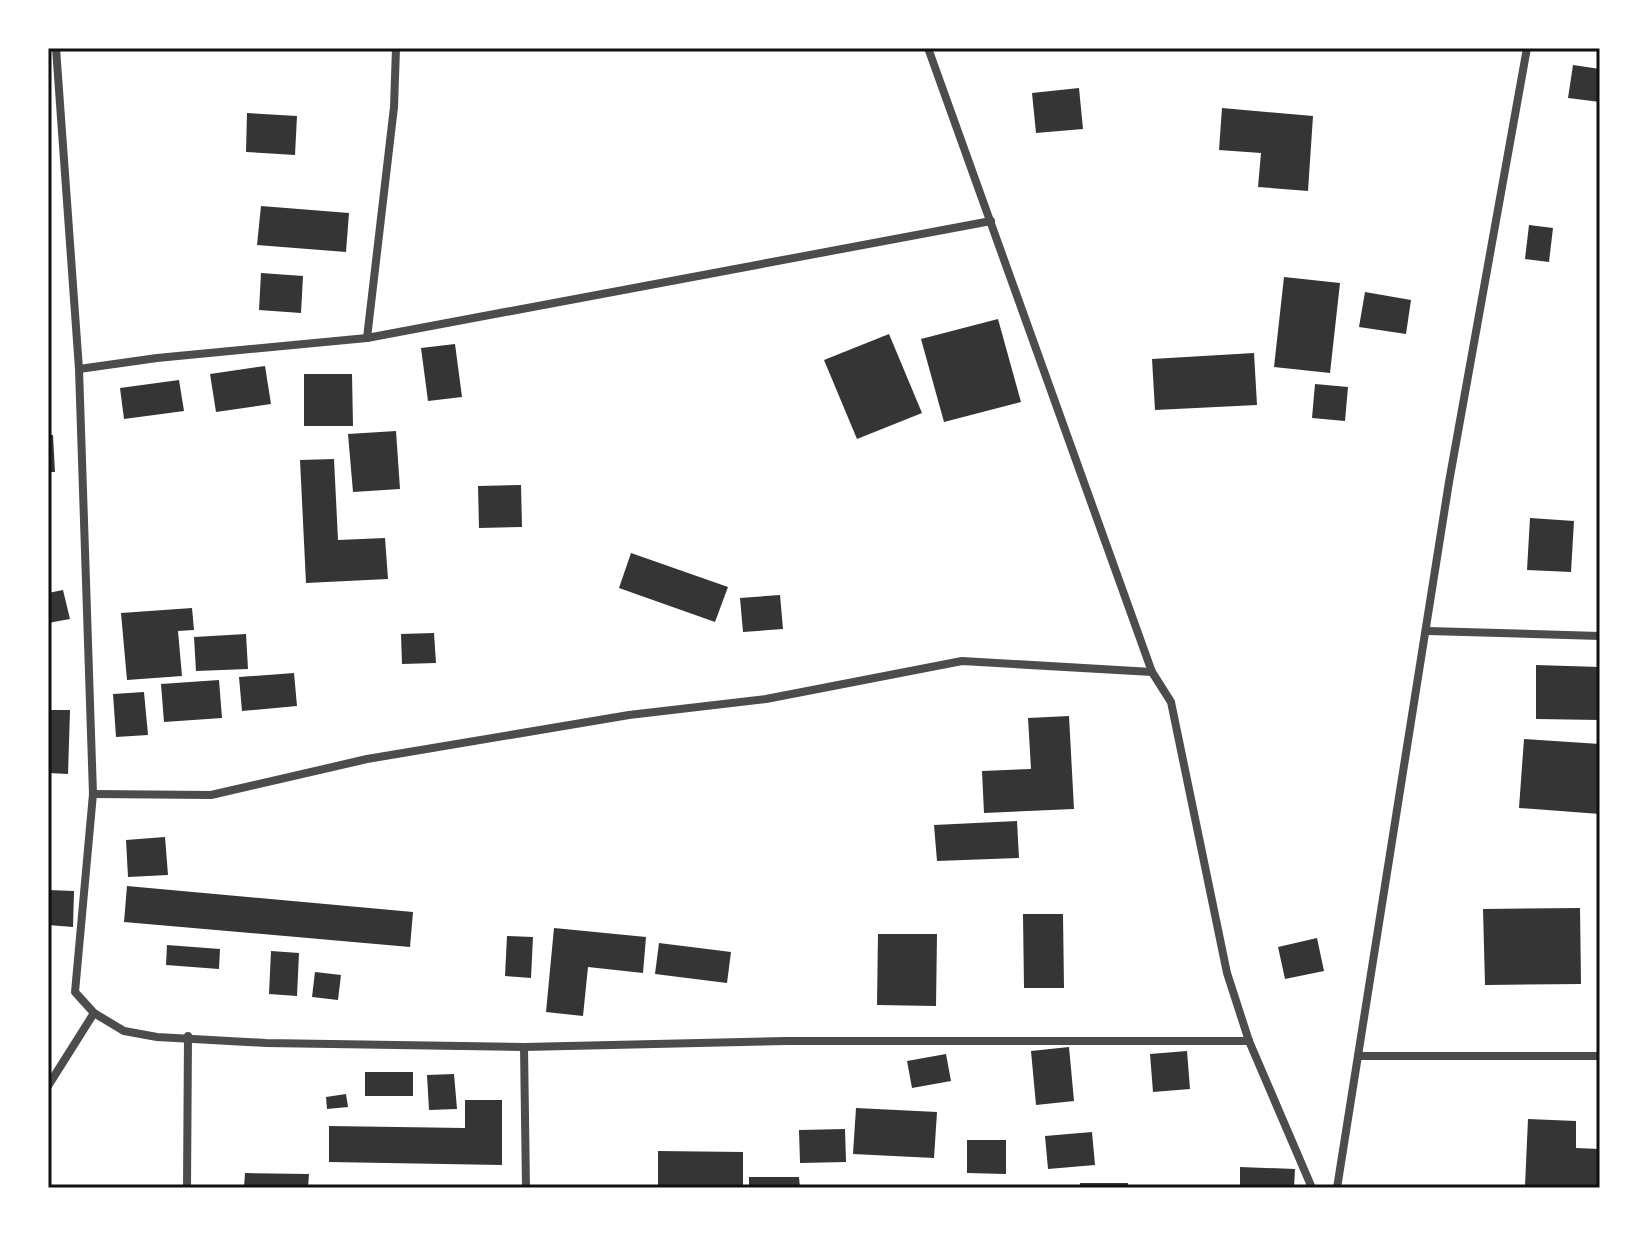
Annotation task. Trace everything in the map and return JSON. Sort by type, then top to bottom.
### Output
[{"type":"street","points":[[56,48],[79,369],[93,794],[75,992],[94,1013],[124,1031],[157,1037],[188,1036],[266,1043],[524,1047],[786,1041],[1249,1041]]},
{"type":"street","points":[[367,338],[394,107],[396,48]]},
{"type":"street","points":[[928,48],[1152,672],[1171,702],[1227,973],[1249,1041],[1312,1188]]},
{"type":"street","points":[[1337,1188],[1428,631],[1449,482],[1527,48]]},
{"type":"street","points":[[79,369],[157,358],[367,338],[991,221]]},
{"type":"street","points":[[1428,631],[1600,636]]},
{"type":"street","points":[[93,794],[211,795],[367,759],[629,715],[766,699],[962,661],[1152,672]]},
{"type":"street","points":[[48,1086],[94,1013]]},
{"type":"street","points":[[187,1188],[188,1036]]},
{"type":"street","points":[[524,1047],[526,1188]]},
{"type":"street","points":[[1358,1056],[1600,1056]]},
{"type":"building","points":[[1573,65],[1600,69],[1600,102],[1568,98]]},
{"type":"building","points":[[1079,88],[1083,129],[1036,133],[1032,93]]},
{"type":"building","points":[[1222,108],[1313,116],[1308,191],[1258,187],[1261,153],[1219,150]]},
{"type":"building","points":[[247,113],[297,116],[295,155],[246,152]]},
{"type":"building","points":[[261,206],[349,213],[346,252],[257,245]]},
{"type":"building","points":[[1529,225],[1553,228],[1549,262],[1525,259]]},
{"type":"building","points":[[261,273],[303,276],[301,313],[259,310]]},
{"type":"building","points":[[1284,277],[1340,283],[1330,373],[1274,367]]},
{"type":"building","points":[[1365,292],[1411,300],[1406,334],[1359,327]]},
{"type":"building","points":[[998,319],[1021,402],[944,422],[921,339]]},
{"type":"building","points":[[889,334],[922,413],[857,439],[824,360]]},
{"type":"building","points":[[455,344],[462,397],[428,401],[421,348]]},
{"type":"building","points":[[1254,353],[1257,405],[1155,410],[1152,359]]},
{"type":"building","points":[[265,366],[271,404],[216,412],[210,374]]},
{"type":"building","points":[[304,374],[352,374],[353,426],[304,426]]},
{"type":"building","points":[[179,380],[184,411],[124,419],[120,388]]},
{"type":"building","points":[[1315,384],[1348,387],[1345,421],[1312,418]]},
{"type":"building","points":[[396,431],[400,489],[353,492],[348,434]]},
{"type":"building","points":[[48,435],[53,435],[55,472],[48,472]]},
{"type":"building","points":[[334,459],[338,540],[385,538],[388,579],[306,583],[300,460]]},
{"type":"building","points":[[521,485],[522,527],[479,528],[478,486]]},
{"type":"building","points":[[1530,518],[1574,521],[1571,572],[1527,570]]},
{"type":"building","points":[[631,553],[728,587],[715,622],[619,588]]},
{"type":"building","points":[[63,590],[70,619],[48,623],[48,593]]},
{"type":"building","points":[[780,595],[783,629],[743,632],[740,598]]},
{"type":"building","points":[[192,608],[194,630],[178,631],[182,676],[127,680],[121,613]]},
{"type":"building","points":[[434,633],[436,663],[402,664],[401,634]]},
{"type":"building","points":[[246,634],[248,669],[196,671],[194,637]]},
{"type":"building","points":[[1536,665],[1600,667],[1600,720],[1536,719]]},
{"type":"building","points":[[294,673],[297,706],[242,711],[239,677]]},
{"type":"building","points":[[219,680],[222,718],[164,722],[161,684]]},
{"type":"building","points":[[144,692],[148,735],[116,737],[113,694]]},
{"type":"building","points":[[48,710],[70,710],[68,774],[48,773]]},
{"type":"building","points":[[1069,716],[1074,809],[984,813],[982,771],[1031,769],[1028,718]]},
{"type":"building","points":[[1524,739],[1600,744],[1600,814],[1519,808]]},
{"type":"building","points":[[1017,821],[1019,858],[937,861],[934,825]]},
{"type":"building","points":[[165,837],[168,875],[128,877],[126,840]]},
{"type":"building","points":[[127,886],[413,912],[410,947],[124,922]]},
{"type":"building","points":[[48,890],[74,891],[73,927],[48,925]]},
{"type":"building","points":[[1580,908],[1581,984],[1485,985],[1483,909]]},
{"type":"building","points":[[1023,914],[1063,914],[1064,988],[1024,988]]},
{"type":"building","points":[[554,928],[646,937],[643,973],[588,967],[583,1016],[546,1012]]},
{"type":"building","points":[[878,934],[937,934],[936,1006],[877,1005]]},
{"type":"building","points":[[507,936],[533,937],[531,978],[505,976]]},
{"type":"building","points":[[1317,938],[1324,971],[1285,979],[1278,947]]},
{"type":"building","points":[[659,943],[731,952],[727,983],[655,974]]},
{"type":"building","points":[[167,945],[220,949],[219,969],[166,965]]},
{"type":"building","points":[[271,951],[299,953],[297,996],[269,994]]},
{"type":"building","points":[[315,972],[341,975],[338,1000],[312,997]]},
{"type":"building","points":[[1069,1047],[1074,1101],[1036,1105],[1031,1051]]},
{"type":"building","points":[[1187,1051],[1190,1089],[1153,1092],[1150,1054]]},
{"type":"building","points":[[946,1054],[951,1081],[912,1088],[907,1061]]},
{"type":"building","points":[[365,1072],[413,1072],[413,1096],[365,1096]]},
{"type":"building","points":[[454,1074],[457,1109],[429,1110],[427,1075]]},
{"type":"building","points":[[346,1094],[348,1107],[327,1109],[326,1097]]},
{"type":"building","points":[[465,1100],[502,1100],[502,1165],[329,1162],[329,1126],[465,1128]]},
{"type":"building","points":[[856,1108],[937,1112],[934,1158],[853,1154]]},
{"type":"building","points":[[1528,1119],[1576,1121],[1576,1148],[1600,1149],[1600,1188],[1525,1186]]},
{"type":"building","points":[[845,1129],[846,1162],[800,1163],[799,1130]]},
{"type":"building","points":[[1092,1132],[1095,1165],[1048,1169],[1045,1136]]},
{"type":"building","points":[[967,1140],[1006,1140],[1006,1174],[967,1173]]},
{"type":"building","points":[[658,1151],[743,1152],[743,1188],[658,1188]]},
{"type":"building","points":[[1240,1167],[1295,1169],[1294,1188],[1240,1188]]},
{"type":"building","points":[[245,1173],[309,1174],[308,1188],[244,1188]]},
{"type":"building","points":[[749,1177],[799,1177],[800,1188],[749,1188]]},
{"type":"building","points":[[1080,1183],[1128,1183],[1128,1188],[1080,1188]]}]
